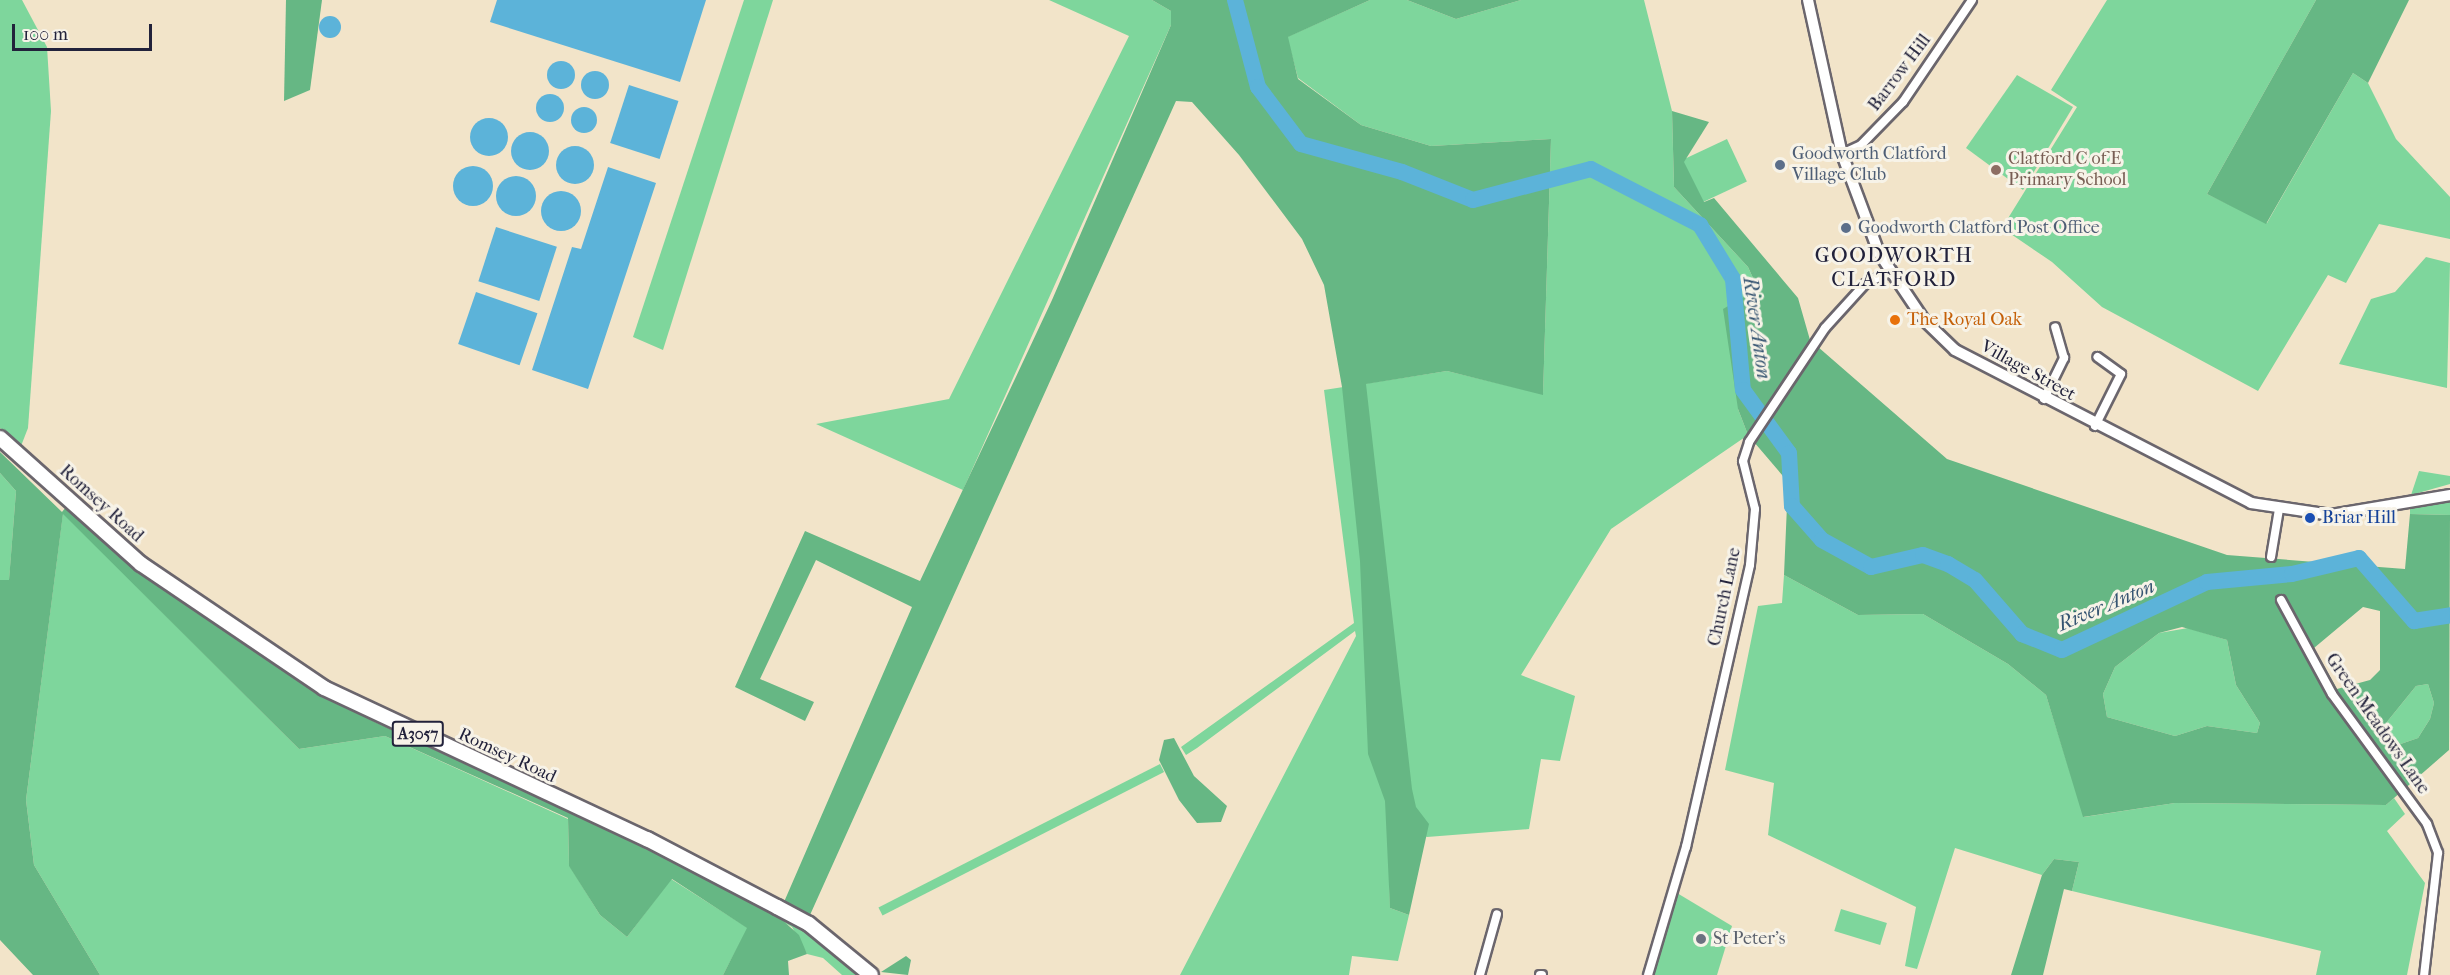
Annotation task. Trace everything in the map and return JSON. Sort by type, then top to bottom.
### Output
[{"type":"main road","name":"Romsey Road","points":[[0,438],[141,564],[324,688],[647,839],[777,907],[809,924],[871,975]]},
{"type":"street","name":"Village Street","points":[[1808,0],[1842,154],[1890,272],[1924,320],[1955,350],[2227,494],[2278,509],[2331,515],[2450,495]]},
{"type":"street","name":"Barrow Hill","points":[[1842,154],[1861,145],[1903,102],[1972,0]]},
{"type":"street","name":"Church Lane","points":[[1648,975],[1686,847],[1750,565],[1755,509],[1743,461],[1749,442],[1794,367],[1865,284],[1890,272]]},
{"type":"street","points":[[2044,399],[2064,358],[2055,327]]},
{"type":"street","points":[[2095,426],[2121,374],[2098,357]]},
{"type":"street","points":[[2271,557],[2278,509]]},
{"type":"street","name":"Green Meadows Lane","points":[[2281,600],[2332,694],[2427,824],[2438,853],[2424,975]]},
{"type":"street","points":[[1480,975],[1497,914]]},
{"type":"green space","points":[[0,0],[22,0],[47,47],[51,111],[28,428],[21,446],[0,428]]},
{"type":"green space","points":[[286,0],[322,0],[310,90],[284,101]]},
{"type":"green space","points":[[744,0],[773,0],[663,350],[633,337]]},
{"type":"green space","points":[[1049,0],[1152,0],[1171,11],[1171,25],[963,490],[816,424],[949,399],[1129,36]]},
{"type":"green space","points":[[1152,0],[1370,0],[1288,37],[1298,79],[1361,125],[1431,146],[1551,139],[1543,395],[1447,371],[1366,384],[1412,789],[1416,807],[1429,824],[1409,915],[1390,908],[1385,801],[1368,754],[1360,561],[1342,387],[1324,285],[1302,239],[1239,155],[1192,102],[1176,101],[810,915],[784,902],[912,607],[816,560],[760,679],[814,702],[805,721],[735,687],[805,531],[920,581],[1052,300],[1171,25],[1171,11]]},
{"type":"green space","points":[[1370,0],[1407,0],[1456,19],[1521,0],[1644,0],[1672,111],[1674,187],[1748,267],[1758,289],[1738,409],[1748,435],[1611,529],[1521,675],[1575,696],[1560,761],[1541,759],[1529,829],[1427,837],[1388,821],[1390,908],[1409,915],[1398,961],[1352,956],[1349,975],[1180,975],[1356,636],[1355,631],[1186,755],[1181,747],[1354,623],[1324,390],[1447,371],[1543,394],[1551,139],[1431,146],[1361,125],[1298,78],[1287,37]]},
{"type":"green space","points":[[1407,0],[1521,0],[1456,19]]},
{"type":"green space","points":[[2107,0],[2316,0],[2207,194],[2267,223],[2353,73],[2368,83],[2396,139],[2450,197],[2450,239],[2379,224],[2346,283],[2328,275],[2258,391],[2102,307],[2052,262],[2002,228],[2077,107],[2051,90]]},
{"type":"green space","points":[[2316,0],[2409,0],[2368,83],[2353,73],[2266,224],[2207,194]]},
{"type":"green space","points":[[2017,75],[2073,107],[2023,190],[1966,148]]},
{"type":"green space","points":[[1672,111],[1709,122],[1684,162],[1704,202],[1714,198],[1798,298],[1810,340],[1947,459],[2227,555],[2405,569],[2410,514],[2450,515],[2449,750],[2386,805],[2175,803],[2083,817],[2046,695],[2008,664],[1923,614],[1858,615],[1784,575],[1788,482],[1748,435],[1738,409],[1723,309],[1758,289],[1748,267],[1674,187]],"holes":[[[2363,607],[2380,611],[2380,670],[2370,680],[2337,689],[2314,648]],[[2182,627],[2227,640],[2236,685],[2260,723],[2257,733],[2207,726],[2175,736],[2107,717],[2103,694],[2115,667],[2159,633]],[[2428,684],[2434,703],[2430,719],[2418,738],[2389,748],[2382,728],[2416,686]]]},
{"type":"green space","points":[[1727,139],[1747,182],[1702,203],[1682,160]]},
{"type":"green space","points":[[2426,257],[2450,263],[2447,388],[2339,364],[2371,299],[2395,292]]},
{"type":"green space","points":[[0,452],[62,512],[66,507],[210,621],[293,675],[375,722],[640,845],[780,918],[799,935],[807,954],[788,961],[789,975],[723,975],[747,928],[672,879],[627,937],[600,915],[569,866],[568,818],[385,736],[299,749],[63,514],[26,800],[34,865],[100,975],[33,975],[0,940],[0,580],[9,580],[16,491],[0,473]]},
{"type":"green space","points":[[2419,471],[2450,476],[2450,484],[2411,495]]},
{"type":"green space","points":[[0,473],[16,491],[9,581],[0,580]]},
{"type":"green space","points":[[2450,498],[2450,515],[2410,514],[2410,508]]},
{"type":"green space","points":[[63,513],[299,749],[385,736],[568,819],[569,865],[600,915],[627,937],[671,879],[748,928],[723,975],[100,975],[34,865],[26,800]]},
{"type":"green space","points":[[1784,575],[1858,615],[1923,614],[2008,664],[2046,695],[2084,817],[2175,803],[2386,805],[2394,798],[2405,814],[2387,831],[2425,883],[2407,975],[2316,975],[2321,951],[2072,891],[2079,862],[2054,859],[2042,875],[1955,848],[1917,969],[1905,966],[1916,907],[1768,835],[1774,783],[1725,770],[1758,606],[1782,603]]},
{"type":"green space","points":[[2188,628],[2227,640],[2236,685],[2260,723],[2257,733],[2207,726],[2175,736],[2107,717],[2103,694],[2115,667],[2159,633]]},
{"type":"green space","points":[[2428,684],[2434,703],[2430,719],[2418,738],[2389,748],[2382,728],[2416,686]]},
{"type":"green space","points":[[1174,738],[1194,776],[1227,806],[1221,822],[1197,823],[1179,800],[1159,760],[1164,740]]},
{"type":"green space","points":[[1160,764],[1164,772],[883,915],[878,907]]},
{"type":"green space","points":[[2054,859],[2079,862],[2072,891],[2064,889],[2043,975],[2011,975],[2042,875]]},
{"type":"green space","points":[[1677,893],[1732,926],[1717,975],[1652,975]]},
{"type":"green space","points":[[748,897],[815,933],[864,975],[842,975],[823,958],[807,954],[792,927],[746,901]]},
{"type":"green space","points":[[1841,909],[1887,923],[1880,945],[1834,931]]},
{"type":"green space","points":[[906,956],[911,960],[908,975],[881,972]]},
{"type":"water","points":[[497,0],[706,0],[680,82],[490,22]]},
{"type":"water","points":[[326,16],[334,16],[341,23],[341,31],[334,38],[326,38],[319,31],[319,23]]},
{"type":"water","points":[[561,61],[571,65],[575,75],[571,85],[561,89],[551,85],[547,75],[551,65]]},
{"type":"water","points":[[595,71],[605,75],[609,85],[605,95],[595,99],[585,95],[581,85],[585,75]]},
{"type":"water","points":[[629,85],[678,101],[660,159],[610,143]]},
{"type":"water","points":[[550,94],[560,98],[564,108],[560,118],[550,122],[540,118],[536,108],[540,98]]},
{"type":"water","points":[[584,107],[593,111],[597,120],[593,129],[584,133],[575,129],[571,120],[575,111]]},
{"type":"water","points":[[489,118],[503,123],[508,137],[503,151],[489,156],[475,151],[470,137],[475,123]]},
{"type":"water","points":[[530,132],[544,137],[549,151],[544,165],[530,170],[516,165],[511,151],[516,137]]},
{"type":"water","points":[[575,146],[589,151],[594,165],[589,179],[575,184],[561,179],[556,165],[561,151]]},
{"type":"water","points":[[473,166],[487,172],[493,186],[487,200],[473,206],[459,200],[453,186],[459,172]]},
{"type":"water","points":[[608,167],[656,183],[588,389],[532,370],[572,247],[581,249]]},
{"type":"water","points":[[516,176],[530,182],[536,196],[530,210],[516,216],[502,210],[496,196],[502,182]]},
{"type":"water","points":[[561,191],[575,197],[581,211],[575,225],[561,231],[547,225],[541,211],[547,197]]},
{"type":"water","points":[[496,227],[557,247],[539,301],[478,281]]},
{"type":"water","points":[[476,292],[537,313],[520,365],[458,344]]},
{"type":"waterway","name":"River Anton","points":[[1235,0],[1258,87],[1301,144],[1402,172],[1473,200],[1591,169],[1700,225],[1733,279],[1743,390],[1789,453],[1792,506],[1822,540],[1871,567],[1923,555],[1948,564],[1975,580],[2022,634],[2062,650],[2207,582],[2292,574],[2359,558],[2414,621],[2450,615]]},
{"type":"place","name":"Goodworth Clatford Village Club","points":[[1780,165]]},
{"type":"place","name":"Clatford C of E Primary School","points":[[1996,170]]},
{"type":"place","name":"Goodworth Clatford Post Office","points":[[1846,228]]},
{"type":"place","name":"The Royal Oak","points":[[1895,320]]},
{"type":"place","name":"Briar Hill","points":[[2310,518]]},
{"type":"place","name":"St Peter's","points":[[1701,939]]},
{"type":"district","name":"GOODWORTH CLATFORD","points":[[1894,267]]}]
